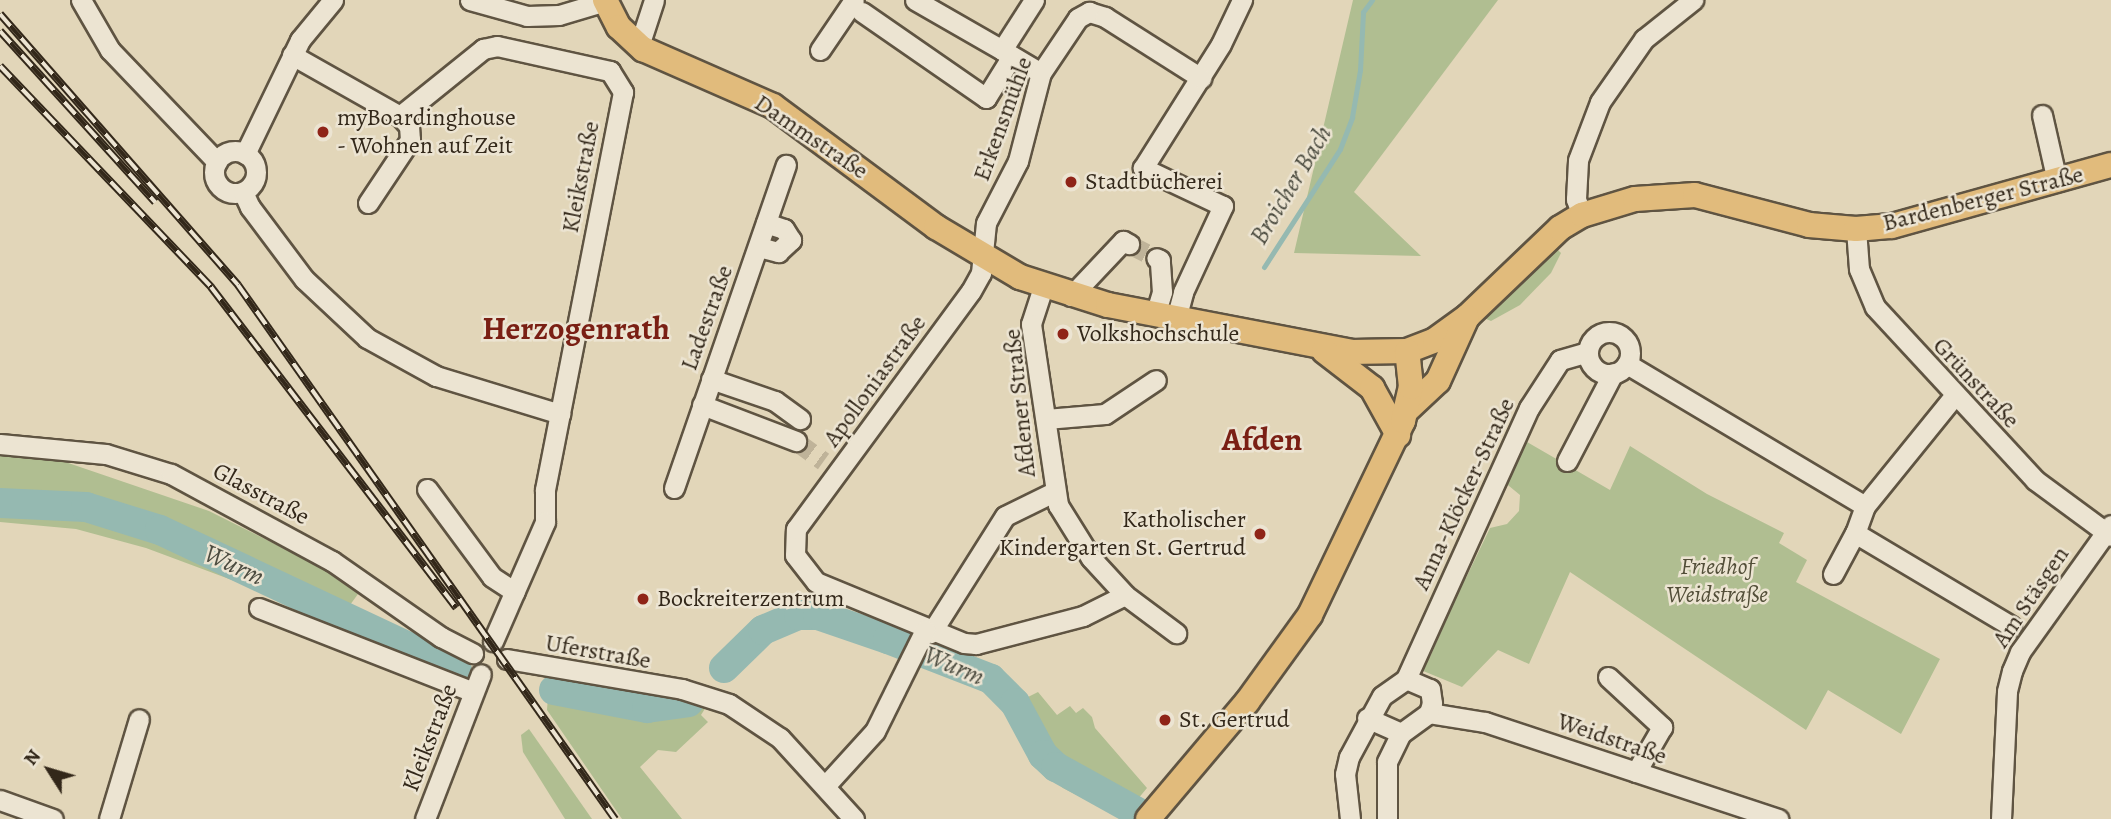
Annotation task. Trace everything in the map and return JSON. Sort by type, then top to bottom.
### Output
[{"type":"main road","name":"Dammstraße","points":[[605,1],[619,27],[639,46],[773,106],[984,257],[1043,287],[1165,317]]},
{"type":"main road","name":"Bardenberger Straße","points":[[1165,317],[1318,347],[1373,354],[1407,351],[1435,340],[1468,316],[1533,251],[1581,215],[1635,199],[1695,195],[1809,225],[1856,229],[1892,226],[2111,165]]},
{"type":"main road","points":[[1407,410],[1438,381],[1468,316]]},
{"type":"main road","points":[[1318,347],[1372,388],[1398,435]]},
{"type":"main road","points":[[1152,815],[1289,646],[1310,615],[1398,435],[1407,410],[1411,387],[1407,351]]},
{"type":"street","points":[[81,0],[110,50],[217,162]]},
{"type":"street","points":[[245,154],[292,55],[333,0]]},
{"type":"street","points":[[470,0],[527,16],[559,15],[605,1]]},
{"type":"street","points":[[639,46],[654,0]]},
{"type":"street","points":[[915,0],[1041,73]]},
{"type":"street","points":[[820,50],[858,6],[986,98],[1034,0]]},
{"type":"street","points":[[1165,317],[1183,292],[1223,206],[1143,168],[1201,78],[1242,0]]},
{"type":"street","points":[[1581,215],[1576,199],[1578,160],[1600,102],[1644,39],[1693,0]]},
{"type":"street","name":"Erkensmühle","points":[[984,257],[986,223],[1018,161],[1041,73],[1070,27],[1093,6],[1105,17],[1201,78]]},
{"type":"street","name":"Kleikstraße","points":[[407,112],[484,49],[497,46],[610,71],[623,92],[545,490],[545,522],[492,641]]},
{"type":"street","points":[[292,55],[407,112],[410,141],[368,203]]},
{"type":"street","points":[[2042,115],[2057,181]]},
{"type":"street","points":[[232,151],[245,154],[256,170],[253,183],[243,191],[230,192],[219,186],[214,174],[217,162],[232,151]]},
{"type":"street","name":"Ladestraße","points":[[674,488],[786,166]]},
{"type":"street","points":[[243,191],[250,207],[304,279],[367,338],[436,376],[561,414]]},
{"type":"street","name":"Ladestraße","points":[[758,247],[778,252],[791,240],[784,229],[766,223]]},
{"type":"street","name":"Grünstraße","points":[[1856,229],[1859,269],[1875,307],[1954,396],[2035,480],[2109,531]]},
{"type":"street","points":[[1071,296],[1123,241],[1129,244]]},
{"type":"street","name":"Apolloniastraße","points":[[926,634],[816,582],[795,555],[796,529],[831,467],[971,291],[984,257]]},
{"type":"street","points":[[1156,258],[1160,260],[1165,317]]},
{"type":"street","name":"Afdener Straße","points":[[1043,287],[1031,324],[1054,492],[1066,521],[1125,595],[1176,633]]},
{"type":"street","name":"Anna-Klöcker-Straße","points":[[1406,680],[1529,408],[1560,360],[1588,352],[1597,337],[1614,333],[1627,343],[1620,369]]},
{"type":"street","points":[[1588,352],[1598,371],[1620,369],[1865,506]]},
{"type":"street","points":[[1567,460],[1620,369]]},
{"type":"street","points":[[711,379],[775,401],[800,419]]},
{"type":"street","points":[[1046,419],[1105,414],[1156,380]]},
{"type":"street","points":[[1833,574],[1855,533],[1865,506],[1954,396]]},
{"type":"street","name":"Ladestraße","points":[[702,405],[796,441]]},
{"type":"street","name":"Glasstraße","points":[[0,444],[106,454],[171,474],[332,561],[441,637],[473,653]]},
{"type":"street","points":[[427,489],[492,577],[515,592]]},
{"type":"street","points":[[825,786],[875,731],[926,634],[1004,516],[1054,492]]},
{"type":"street","name":"Am Stäsgen","points":[[2001,819],[2007,691],[2012,671],[2020,652],[2109,531]]},
{"type":"street","points":[[1855,533],[2011,626]]},
{"type":"street","points":[[926,634],[976,644],[1083,616],[1125,595]]},
{"type":"street","points":[[259,608],[477,683],[498,674],[507,659],[505,649],[492,641],[480,644],[473,653],[477,683]]},
{"type":"street","name":"Uferstraße","points":[[507,659],[682,689],[729,704],[763,724],[854,819]]},
{"type":"street","points":[[1608,677],[1662,727],[1636,772]]},
{"type":"street","points":[[1350,819],[1345,774],[1367,718],[1391,686],[1406,680],[1430,689],[1429,713],[1401,733],[1387,762],[1387,819]]},
{"type":"street","name":"Kleikstraße","points":[[425,819],[477,683]]},
{"type":"street","name":"Weidstraße","points":[[1429,713],[1485,722],[1777,819]]},
{"type":"street","points":[[1367,718],[1401,733]]},
{"type":"street","points":[[109,819],[139,719]]},
{"type":"street","points":[[0,800],[53,819]]},
{"type":"green space","points":[[1353,0],[1498,0],[1354,192],[1421,256],[1294,253]]},
{"type":"green space","points":[[1556,248],[1561,253],[1551,273],[1520,305],[1491,321],[1484,318]]},
{"type":"green space","name":"Friedhof Weidstraße","points":[[1522,439],[1610,490],[1630,446],[1707,494],[1784,533],[1779,543],[1807,560],[1796,582],[1940,659],[1901,734],[1828,690],[1806,730],[1570,572],[1529,664],[1498,650],[1462,687],[1416,668],[1430,657],[1452,607],[1446,603],[1458,578],[1466,578],[1490,528],[1507,524],[1519,511],[1520,495],[1503,481]]},
{"type":"green space","points":[[39,453],[209,511],[317,565],[358,594],[339,620],[146,548],[76,529],[0,522],[0,455]]},
{"type":"green space","points":[[1002,671],[1022,700],[1038,692],[1057,715],[1070,706],[1076,713],[1083,708],[1092,717],[1095,728],[1147,788],[1122,818],[1063,788],[1047,774],[990,681]]},
{"type":"green space","points":[[562,682],[706,707],[701,715],[708,722],[676,752],[658,750],[640,767],[682,819],[622,819],[547,710],[548,696]]},
{"type":"green space","points":[[529,729],[592,819],[565,819],[523,752],[521,735]]},
{"type":"waterway","name":"Broicher Bach","points":[[1264,267],[1340,149],[1352,117],[1360,70],[1363,12],[1372,0]]},
{"type":"waterway","name":"Wurm","points":[[0,503],[86,507],[160,530],[457,670]]},
{"type":"waterway","name":"Wurm","points":[[724,668],[763,630],[799,615],[818,615],[888,639],[991,679],[1015,703],[1043,755],[1056,767],[1150,819]]},
{"type":"waterway","name":"Broicher Bach","points":[[859,629],[871,621]]},
{"type":"waterway","name":"Wurm","points":[[554,690],[647,708],[689,702]]},
{"type":"tunnel","points":[[1129,244],[1156,258]]},
{"type":"tunnel","points":[[796,441],[824,461]]},
{"type":"railway","points":[[0,14],[238,285],[615,819]]},
{"type":"railway","points":[[0,31],[155,202]]},
{"type":"railway","points":[[0,66],[211,287],[456,608]]},
{"type":"place","name":"myBoardinghouse - Wohnen auf Zeit","points":[[323,132]]},
{"type":"place","name":"Stadtbücherei","points":[[1071,182]]},
{"type":"place","name":"Volkshochschule","points":[[1063,334]]},
{"type":"place","name":"Katholischer Kindergarten St. Gertrud","points":[[1260,534]]},
{"type":"place","name":"Bockreiterzentrum","points":[[643,599]]},
{"type":"place","name":"St. Gertrud","points":[[1165,720]]},
{"type":"district","name":"Herzogenrath","points":[[576,328]]},
{"type":"district","name":"Afden","points":[[1262,439]]}]
